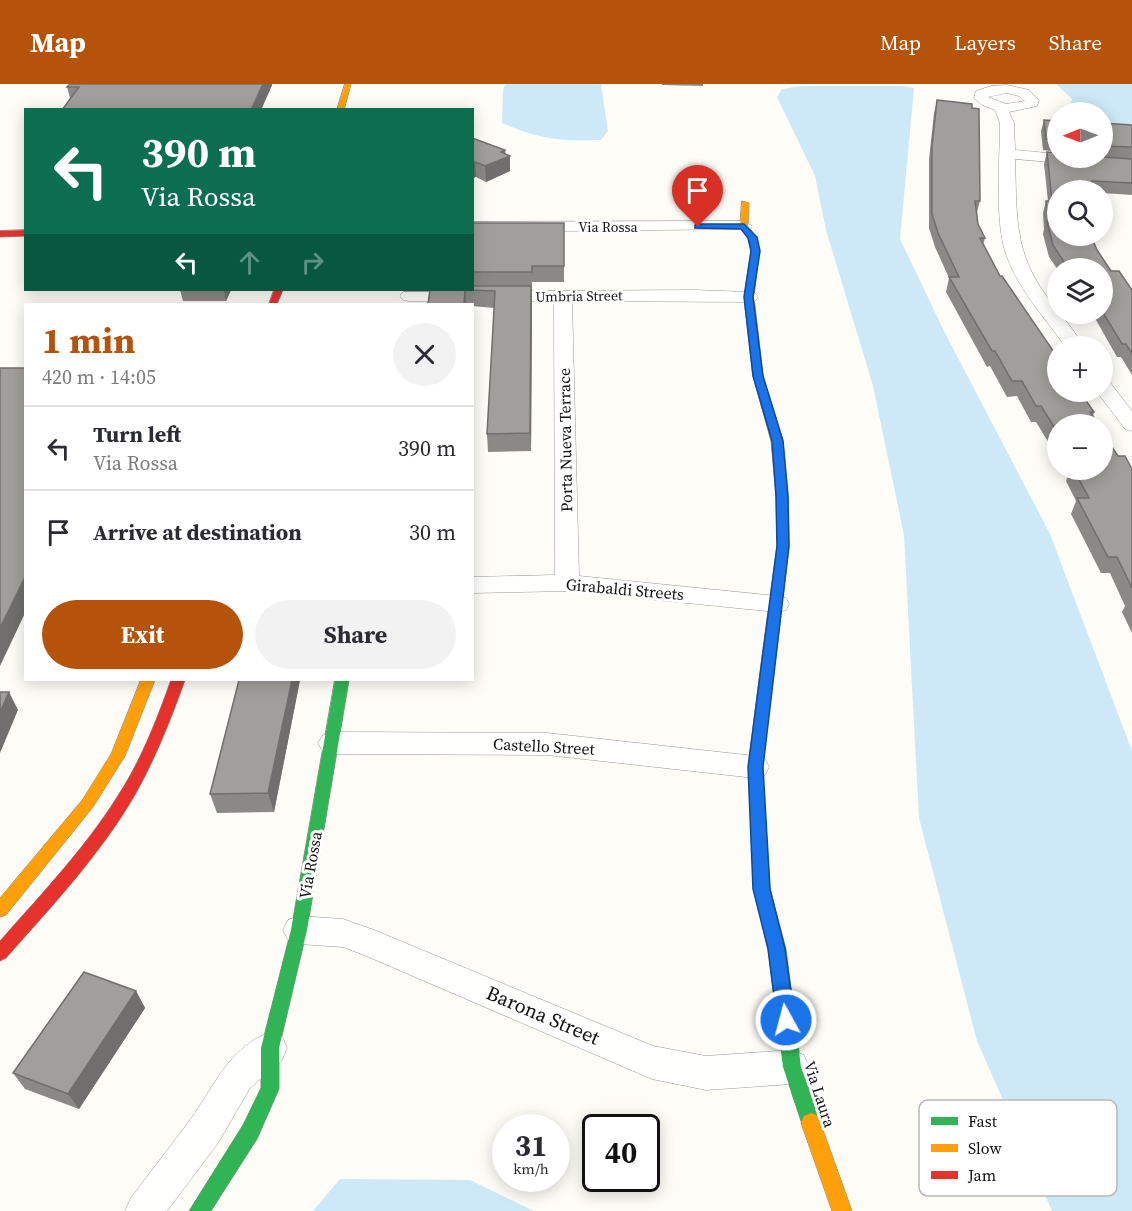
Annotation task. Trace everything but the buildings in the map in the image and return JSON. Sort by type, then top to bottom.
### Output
[{"type":"street","points":[[341,108],[348,84]]},
{"type":"street","points":[[355,108],[361,84]]},
{"type":"street","points":[[986,88],[1021,89],[1032,100],[1032,103],[1015,108],[1000,106],[981,98],[986,88]]},
{"type":"street","points":[[1000,106],[1007,123],[1009,222],[1015,256],[1032,288],[1067,336]]},
{"type":"street","points":[[1007,123],[1015,108]]},
{"type":"street","points":[[1008,154],[1132,165]]},
{"type":"street","name":"Via Laura","points":[[745,203],[744,226],[752,237],[755,251],[749,297],[758,376],[778,452],[783,546],[755,767],[762,889],[777,949],[792,1067],[842,1211]]},
{"type":"street","points":[[0,223],[24,223]]},
{"type":"street","name":"Via Rossa","points":[[474,227],[744,226]]},
{"type":"street","points":[[0,234],[24,233]]},
{"type":"street","name":"Umbria Street","points":[[409,297],[694,295],[749,297]]},
{"type":"street","name":"Porta Nueva Terrace","points":[[563,297],[567,583]]},
{"type":"street","points":[[1113,399],[1132,425]]},
{"type":"street","name":"Girabaldi Streets","points":[[474,585],[567,583],[777,604]]},
{"type":"street","points":[[0,910],[88,803],[118,756],[148,681]]},
{"type":"street","points":[[0,953],[67,876],[112,818],[137,775],[171,701],[178,681]]},
{"type":"street","name":"Via Rossa","points":[[199,1211],[250,1132],[270,1089],[270,1048],[299,930],[342,681]]},
{"type":"street","name":"Castello Street","points":[[332,742],[548,744],[755,767]]},
{"type":"street","name":"Barona Street","points":[[299,930],[343,933],[374,944],[652,1062],[706,1073],[792,1067]]},
{"type":"street","points":[[144,1211],[205,1130],[238,1076],[270,1048]]},
{"type":"water","points":[[505,84],[601,84],[608,131],[601,140],[562,140],[529,133],[502,123]]},
{"type":"water","points":[[1056,84],[1132,84],[1132,123],[1125,127],[1113,127],[1113,102],[1071,102],[1072,99]]},
{"type":"water","points":[[802,86],[903,86],[914,88],[900,239],[945,333],[1050,534],[1132,751],[1132,1211],[1052,1211],[1045,1196],[1117,1196],[1117,1100],[1003,1100],[977,1041],[919,818],[904,535],[873,386],[826,230],[815,176],[777,97],[782,89]]},
{"type":"water","points":[[340,1179],[470,1180],[534,1211],[313,1211]]},
{"type":"traffic: fast","points":[[769,656],[755,767],[762,889],[777,949],[792,1067],[811,1123]]},
{"type":"traffic: fast","points":[[199,1211],[250,1132],[270,1089],[270,1048],[299,930],[342,681]]},
{"type":"traffic: slow","points":[[341,108],[348,84]]},
{"type":"traffic: slow","points":[[745,203],[744,226],[752,237],[755,251],[749,297],[758,376],[777,441],[782,496],[783,546],[769,656]]},
{"type":"traffic: slow","points":[[0,910],[88,803],[118,756],[148,681]]},
{"type":"traffic: slow","points":[[811,1123],[842,1211]]},
{"type":"traffic: jam","points":[[0,234],[24,233]]},
{"type":"traffic: jam","points":[[273,303],[278,291]]},
{"type":"traffic: jam","points":[[0,953],[48,899],[121,804],[153,744],[178,681]]},
{"type":"route","points":[[698,227],[744,226],[752,237],[755,251],[749,297],[758,376],[777,441],[782,496],[783,546],[755,767],[762,889],[777,949],[786,1020]]}]
